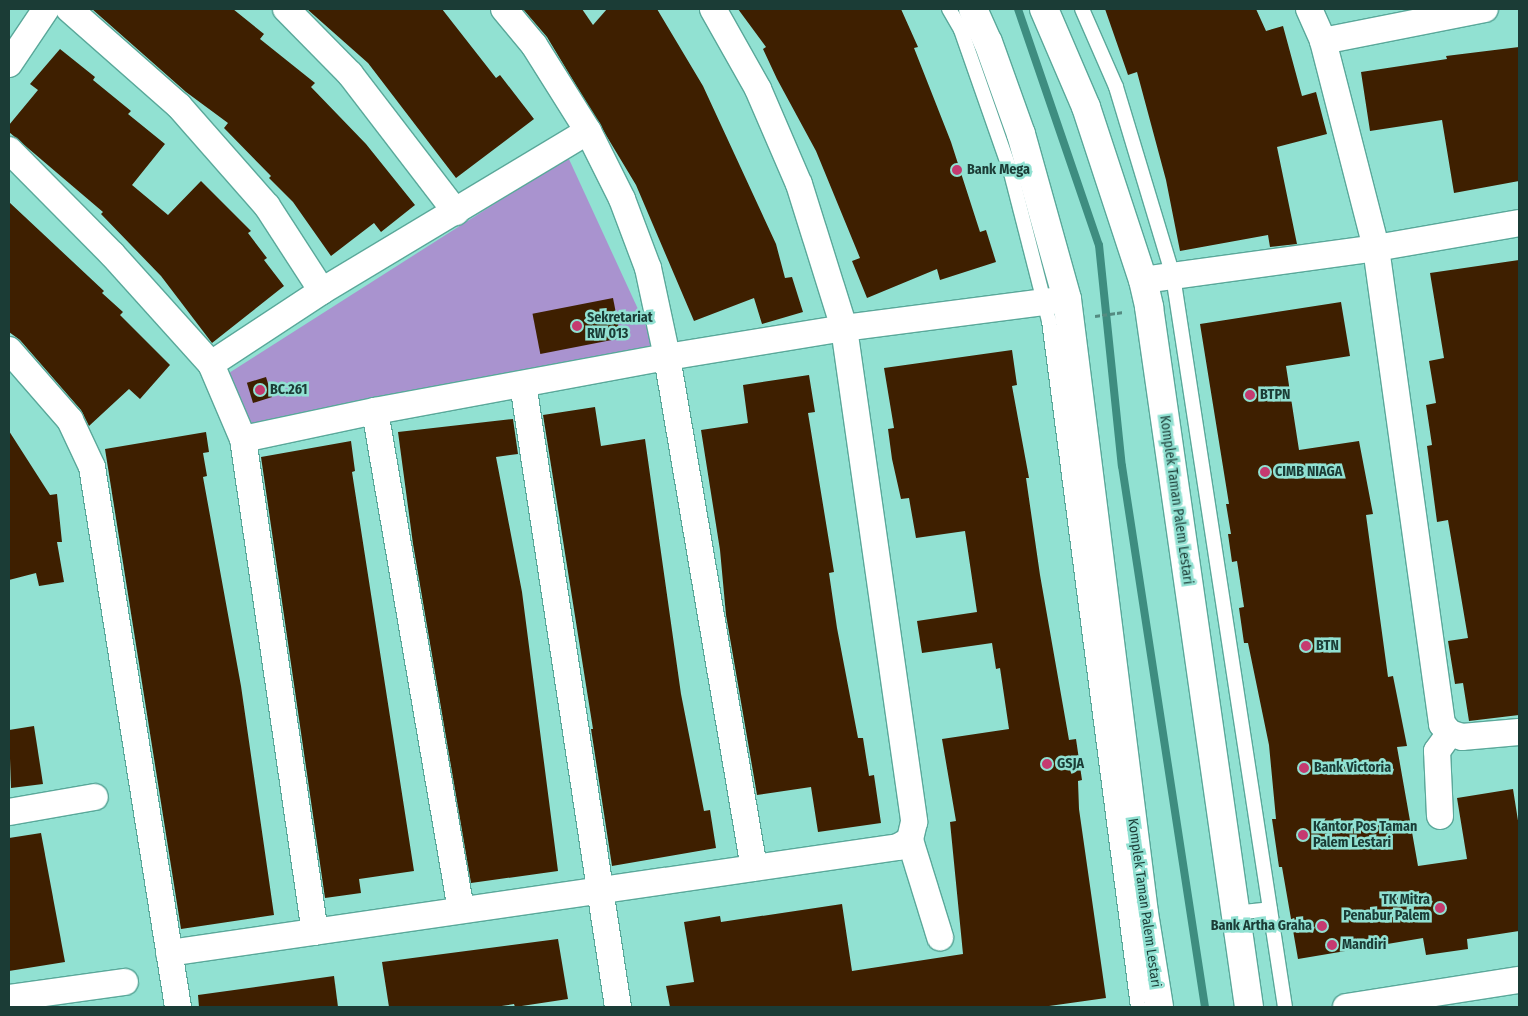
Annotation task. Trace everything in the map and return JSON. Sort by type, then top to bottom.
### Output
[{"type":"street","points":[[9,64],[46,9]]},
{"type":"street","points":[[69,9],[179,106],[267,206],[322,291]]},
{"type":"street","points":[[286,9],[350,74],[456,212]]},
{"type":"street","points":[[504,9],[534,45],[588,131],[622,199],[648,268],[667,357],[754,868]]},
{"type":"street","points":[[712,9],[758,89],[799,184],[844,328],[914,822],[910,840],[940,937]]},
{"type":"street","name":"Komplek Taman Palem Lestari","points":[[972,9],[988,42],[1021,134],[1055,300],[1159,1007]]},
{"type":"street","name":"Komplek Taman Palem Lestari","points":[[1044,9],[1086,108],[1143,280],[1249,1007]]},
{"type":"street","points":[[1309,9],[1323,41],[1376,248],[1442,724],[1450,733],[1462,737],[1519,732]]},
{"type":"street","points":[[1323,41],[1485,9]]},
{"type":"street","points":[[211,364],[322,291],[588,131]]},
{"type":"street","points":[[9,150],[112,254],[211,364],[243,439],[316,932]]},
{"type":"street","points":[[1143,280],[1376,248],[1519,222]]},
{"type":"street","points":[[243,439],[374,411],[667,357],[844,328],[1055,300]]},
{"type":"street","points":[[9,350],[70,420],[92,467],[178,1007]]},
{"type":"street","points":[[523,384],[618,1007]]},
{"type":"street","points":[[374,411],[460,910]]},
{"type":"street","points":[[1440,816],[1438,751],[1450,733]]},
{"type":"street","points":[[9,812],[95,797]]},
{"type":"street","points":[[169,953],[754,868],[898,846],[910,840]]},
{"type":"street","points":[[1346,1007],[1519,980]]},
{"type":"street","points":[[9,998],[125,982]]},
{"type":"lane","points":[[949,9],[961,30],[1055,300],[1049,321],[1138,1007]]},
{"type":"lane","points":[[1082,9],[1116,87],[1173,276],[1285,1007]]},
{"type":"lane","points":[[1234,913],[1270,909]]},
{"type":"path","points":[[1086,317],[1134,310]]},
{"type":"shaded area","points":[[568,157],[655,346],[239,429],[221,378]]},
{"type":"building","points":[[92,9],[233,9],[264,34],[260,39],[315,83],[311,87],[366,144],[415,205],[381,232],[374,223],[331,256],[293,202],[269,178],[271,176],[224,128],[228,123],[186,92]]},
{"type":"building","points":[[307,9],[442,9],[496,78],[500,75],[534,119],[456,178],[368,63]]},
{"type":"building","points":[[523,9],[582,9],[593,25],[607,9],[657,9],[703,86],[776,244],[785,278],[792,277],[803,312],[762,324],[754,298],[694,321],[636,185],[547,37]]},
{"type":"building","points":[[738,9],[901,9],[918,47],[914,48],[951,142],[980,232],[986,230],[996,262],[940,280],[937,269],[867,298],[852,261],[860,258],[816,151],[777,79],[763,49],[766,47]]},
{"type":"building","points":[[1105,9],[1256,9],[1266,31],[1283,26],[1302,96],[1316,92],[1327,134],[1277,147],[1297,244],[1270,247],[1268,235],[1180,251],[1166,180],[1137,72],[1128,75]]},
{"type":"building","points":[[1519,47],[1519,181],[1454,193],[1442,120],[1370,131],[1361,72],[1447,59],[1446,56]]},
{"type":"building","points":[[60,49],[95,77],[93,80],[131,111],[128,114],[165,144],[132,185],[168,215],[201,181],[251,231],[248,233],[267,258],[264,260],[284,286],[212,343],[161,276],[101,214],[103,212],[9,132],[9,125],[38,90],[30,84]]},
{"type":"building","points":[[9,202],[104,291],[102,293],[123,312],[120,315],[170,365],[140,399],[129,389],[89,426],[81,410],[20,340],[9,332]]},
{"type":"building","points":[[1519,260],[1519,715],[1469,721],[1463,683],[1455,684],[1448,641],[1468,638],[1448,520],[1437,522],[1427,446],[1432,445],[1426,405],[1436,403],[1429,361],[1444,358],[1430,273]]},
{"type":"building","name":"Sekretariat RW 013","points":[[613,298],[621,338],[540,354],[533,314]]},
{"type":"building","points":[[1341,302],[1350,356],[1286,366],[1299,450],[1359,441],[1373,514],[1366,515],[1388,677],[1393,676],[1407,746],[1397,747],[1418,866],[1467,859],[1457,798],[1513,789],[1519,827],[1519,931],[1467,939],[1468,949],[1426,955],[1423,938],[1298,959],[1282,867],[1279,867],[1272,819],[1276,819],[1269,745],[1248,643],[1244,643],[1239,608],[1244,607],[1237,561],[1232,562],[1228,534],[1231,534],[1226,504],[1229,504],[1200,324]]},
{"type":"building","points":[[1012,350],[1017,385],[1012,386],[1029,478],[1026,478],[1040,575],[1069,740],[1076,739],[1082,780],[1078,781],[1079,809],[1106,998],[1042,1007],[670,1007],[666,986],[694,982],[684,922],[720,916],[721,922],[842,904],[852,971],[963,954],[950,822],[956,821],[942,739],[1009,729],[1000,668],[996,669],[992,643],[922,653],[917,621],[977,612],[965,531],[916,538],[909,498],[901,499],[892,459],[888,429],[894,428],[884,368]]},
{"type":"building","points":[[809,375],[815,412],[808,413],[834,572],[829,573],[837,628],[858,738],[863,738],[869,776],[874,775],[881,823],[818,832],[811,787],[757,795],[726,615],[720,550],[701,430],[748,423],[743,385]]},
{"type":"building","name":"BC.261","points":[[266,377],[272,397],[253,403],[247,383]]},
{"type":"building","points":[[595,407],[601,446],[645,439],[681,694],[704,811],[710,810],[716,848],[612,866],[591,729],[593,729],[543,415]]},
{"type":"building","points":[[513,419],[518,454],[496,457],[522,592],[558,871],[471,883],[413,544],[398,432]]},
{"type":"building","points":[[9,431],[50,495],[57,494],[62,542],[57,542],[64,582],[39,586],[36,573],[9,580]]},
{"type":"building","points":[[206,432],[209,452],[203,453],[207,476],[203,477],[241,686],[274,915],[181,929],[105,449]]},
{"type":"building","points":[[351,441],[355,471],[352,472],[414,871],[359,879],[361,893],[325,898],[261,457]]},
{"type":"building","points":[[34,726],[43,784],[11,788],[9,730]]},
{"type":"building","points":[[41,833],[65,962],[9,971],[9,838]]},
{"type":"building","points":[[558,939],[568,999],[515,1007],[514,1004],[495,1007],[389,1007],[382,962]]},
{"type":"building","points":[[334,976],[338,1007],[199,1007],[198,995]]},
{"type":"waterway","points":[[1018,9],[1099,245],[1122,466],[1205,1007]]},
{"type":"place","name":"Bank Mega","points":[[957,170]]},
{"type":"place","name":"Sekretariat RW 013","points":[[577,326]]},
{"type":"place","name":"BC.261","points":[[260,390]]},
{"type":"place","name":"BTPN","points":[[1250,395]]},
{"type":"place","name":"CIMB NIAGA","points":[[1265,472]]},
{"type":"place","name":"BTN","points":[[1306,646]]},
{"type":"place","name":"GSJA","points":[[1047,764]]},
{"type":"place","name":"Bank Victoria","points":[[1304,768]]},
{"type":"place","name":"Kantor Pos Taman Palem Lestari","points":[[1303,835]]},
{"type":"place","name":"TK Mitra Penabur Palem","points":[[1440,908]]},
{"type":"place","name":"Bank Artha Graha","points":[[1322,926]]},
{"type":"place","name":"Mandiri","points":[[1332,945]]}]
